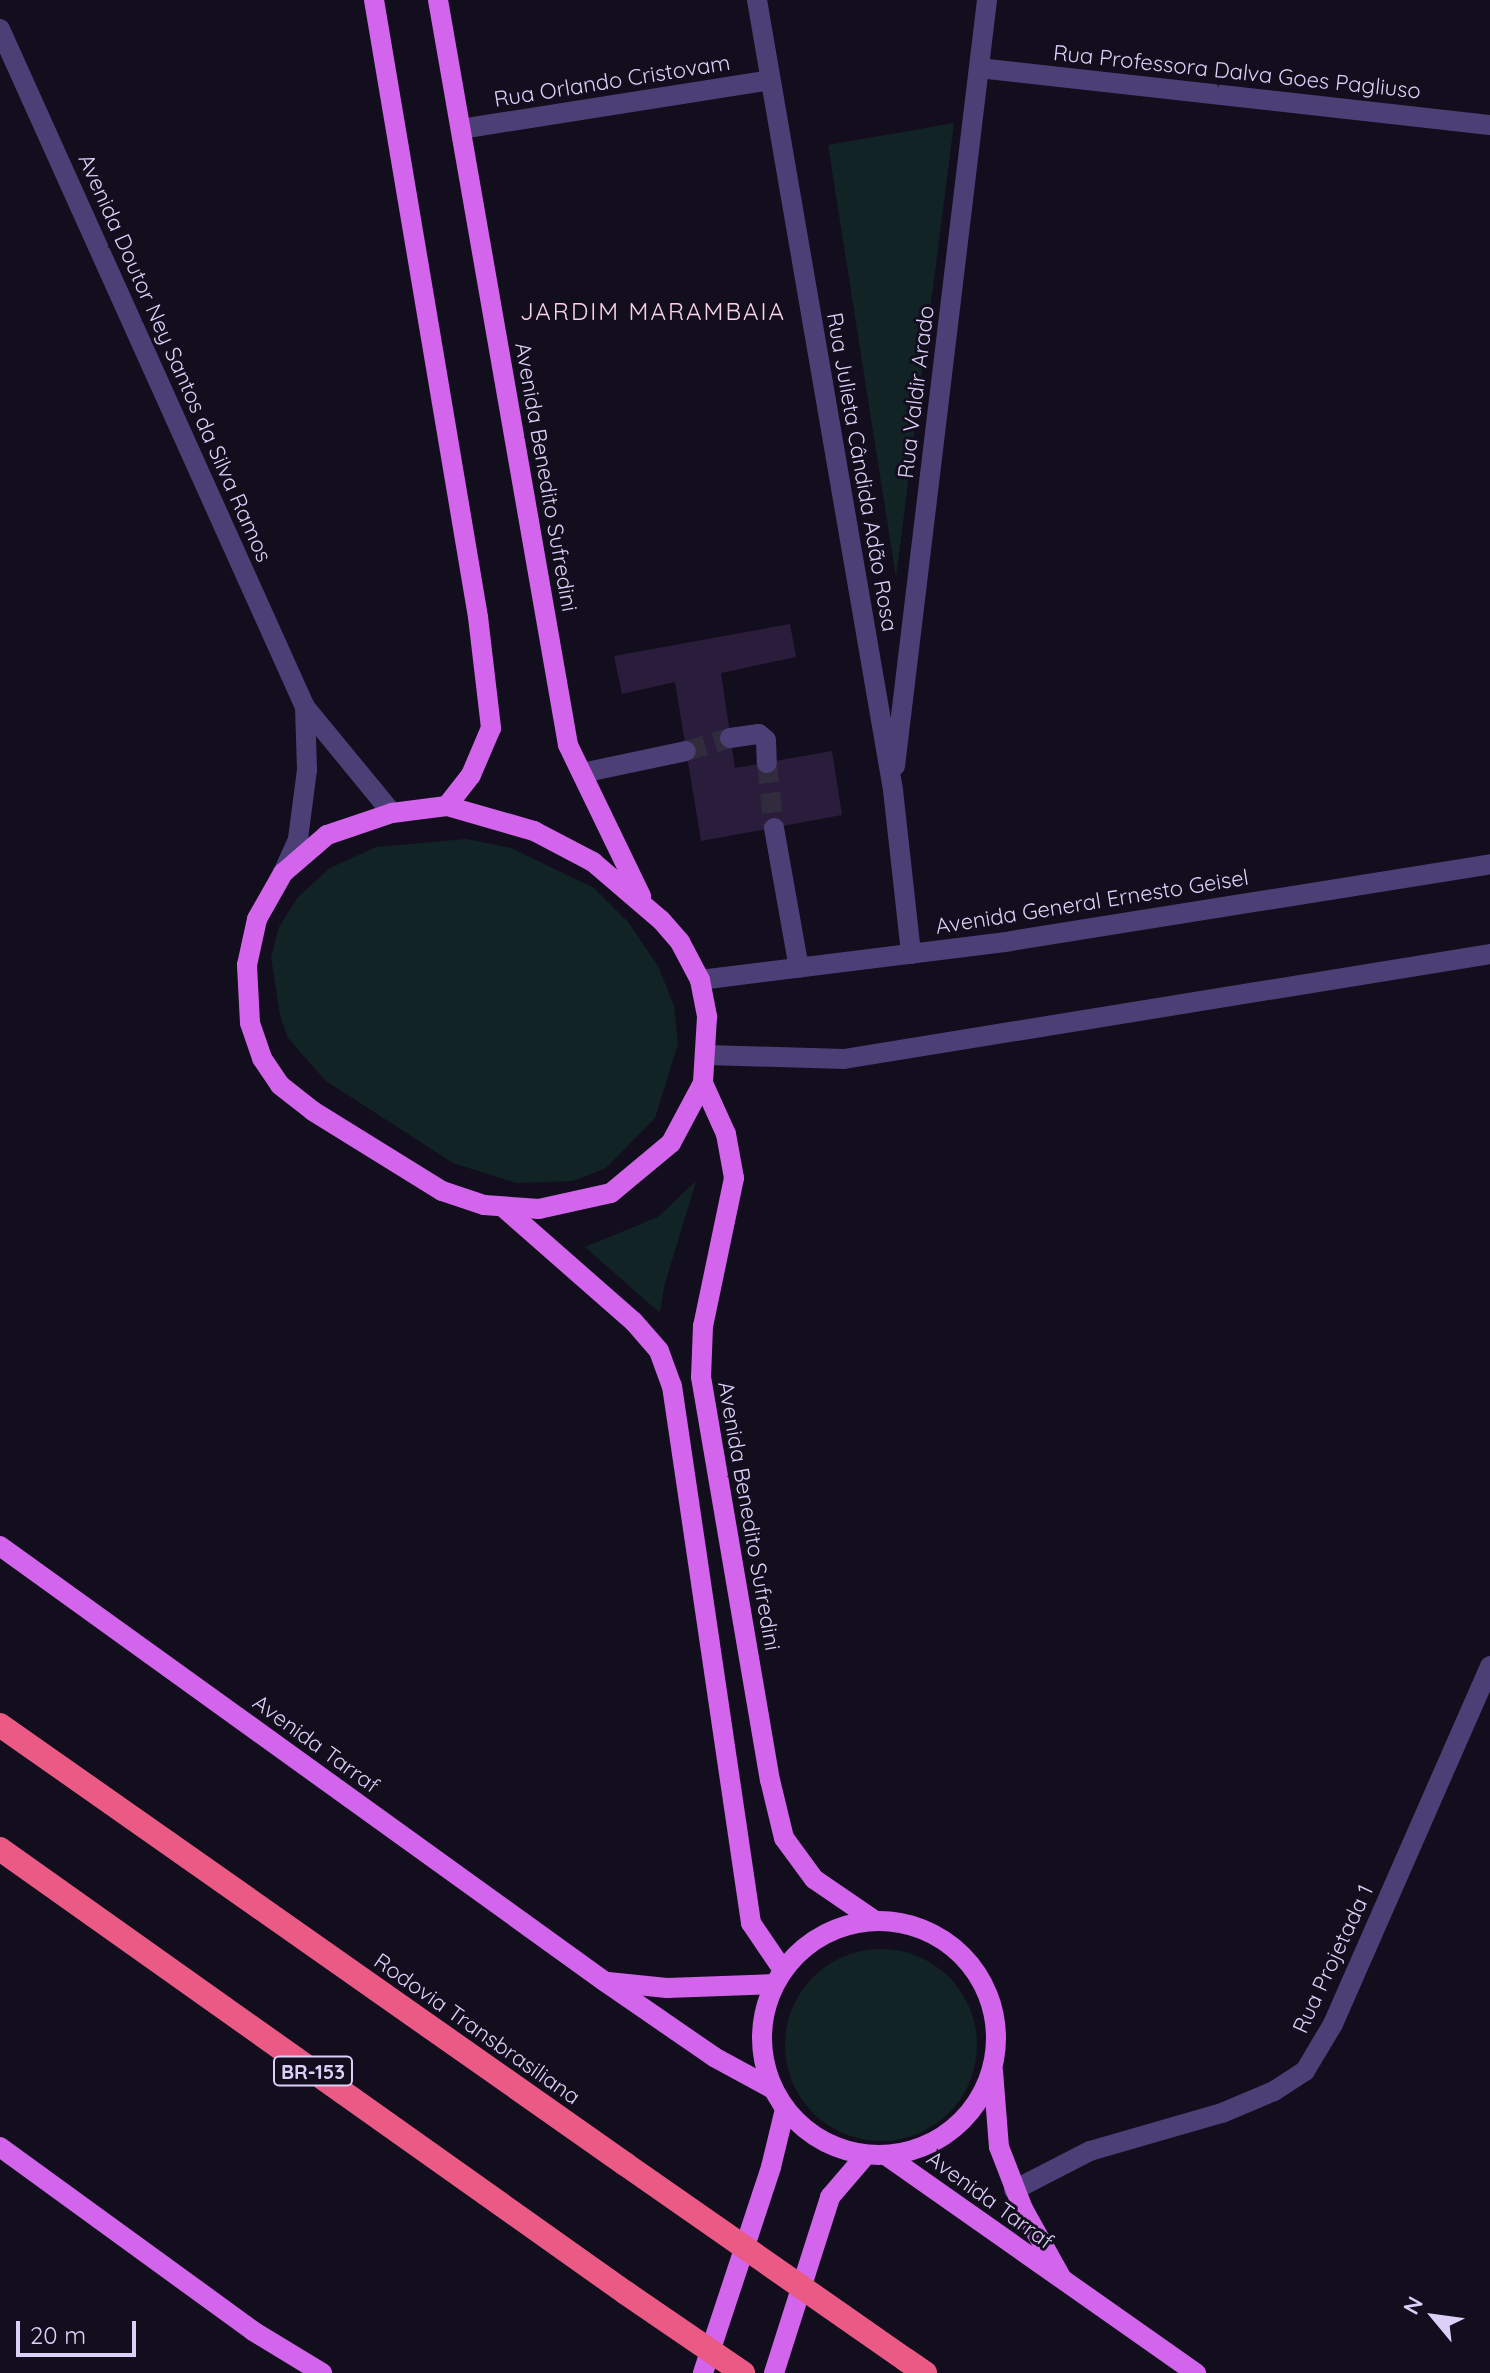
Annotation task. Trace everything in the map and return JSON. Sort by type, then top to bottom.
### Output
[{"type":"highway","name":"Rodovia Transbrasiliana","points":[[0,1725],[916,2366]]},
{"type":"highway","name":"BR-153","points":[[0,1849],[743,2373]]},
{"type":"main road","points":[[374,0],[478,617],[491,728],[471,775],[447,806]]},
{"type":"main road","name":"Avenida Benedito Sufredini","points":[[438,0],[563,718],[582,773],[643,900]]},
{"type":"main road","points":[[447,806],[564,845],[643,900],[680,942],[700,980],[708,1055],[703,1083],[671,1143],[611,1193],[539,1209],[503,1207],[442,1191],[313,1111],[280,1085],[268,1067],[250,1023],[247,965],[257,919],[283,873],[327,835],[392,813],[447,806]]},
{"type":"main road","name":"Avenida Benedito Sufredini","points":[[703,1083],[726,1134],[734,1178],[703,1326],[701,1377],[770,1780],[784,1838],[814,1879],[874,1920]]},
{"type":"main road","points":[[503,1207],[634,1322],[659,1351],[672,1386],[751,1923],[779,1977]]},
{"type":"main road","name":"Avenida Tarraf","points":[[0,1546],[604,1981],[714,2057],[773,2089]]},
{"type":"main road","points":[[874,1920],[911,1924],[944,1939],[971,1963],[990,1996],[997,2032],[993,2069],[978,2102],[954,2129],[923,2148],[887,2156],[866,2155],[820,2141],[785,2109],[773,2089],[762,2043],[763,2019],[779,1977],[808,1944],[839,1927],[874,1920]]},
{"type":"main road","name":"Avenida Tarraf","points":[[604,1981],[667,1988],[779,1977]]},
{"type":"main road","name":"Avenida Tarraf","points":[[993,2069],[999,2147],[1014,2190],[1065,2284]]},
{"type":"main road","points":[[703,2373],[771,2167],[785,2109]]},
{"type":"main road","points":[[0,2147],[253,2331],[322,2373]]},
{"type":"main road","points":[[774,2373],[830,2197],[866,2155]]},
{"type":"main road","name":"Avenida Tarraf","points":[[887,2156],[1065,2284],[1196,2373]]},
{"type":"street","name":"Rua Julieta Cândida Adão Rosa","points":[[757,0],[893,790],[911,954]]},
{"type":"street","name":"Rua Valdir Arado","points":[[893,790],[987,0]]},
{"type":"street","name":"Avenida Doutor Ney Santos da Silva Ramos","points":[[0,29],[305,707],[392,813]]},
{"type":"street","name":"Rua Professora Dalva Goes Pagliuso","points":[[979,68],[1490,125]]},
{"type":"street","name":"Rua Orlando Cristovam","points":[[461,129],[770,80]]},
{"type":"street","name":"Avenida Doutor Ney Santos da Silva Ramos","points":[[283,873],[298,839],[307,770],[305,707]]},
{"type":"street","points":[[730,738],[759,734],[766,740],[767,763]]},
{"type":"street","points":[[582,773],[686,751]]},
{"type":"street","points":[[774,828],[799,968]]},
{"type":"street","name":"Avenida General Ernesto Geisel","points":[[700,980],[911,954],[1490,864]]},
{"type":"street","points":[[708,1055],[844,1059],[1490,954]]},
{"type":"street","name":"Rua Projetada 1","points":[[1014,2190],[1090,2151],[1222,2113],[1274,2091],[1305,2071],[1333,2024],[1490,1666]]},
{"type":"shaded area","points":[[954,123],[896,577],[828,145]]},
{"type":"shaded area","points":[[466,839],[511,848],[594,888],[628,922],[658,966],[674,1006],[678,1044],[655,1118],[606,1168],[573,1181],[516,1183],[453,1163],[326,1081],[288,1038],[280,1015],[271,957],[279,927],[298,897],[330,868],[376,847]]},
{"type":"shaded area","points":[[696,1181],[664,1287],[660,1313],[585,1247],[658,1217]]},
{"type":"shaded area","points":[[881,1949],[918,1957],[949,1977],[969,2008],[977,2045],[969,2082],[949,2113],[918,2133],[881,2141],[844,2133],[813,2113],[793,2082],[785,2045],[793,2008],[813,1977],[844,1957]]},
{"type":"building","points":[[790,624],[796,657],[721,673],[735,768],[832,751],[842,815],[701,841],[675,682],[622,694],[614,656]]},
{"type":"tunnel","points":[[686,751],[730,738]]},
{"type":"tunnel","points":[[767,763],[774,828]]},
{"type":"district","name":"JARDIM MARAMBAIA","points":[[653,312]]}]
